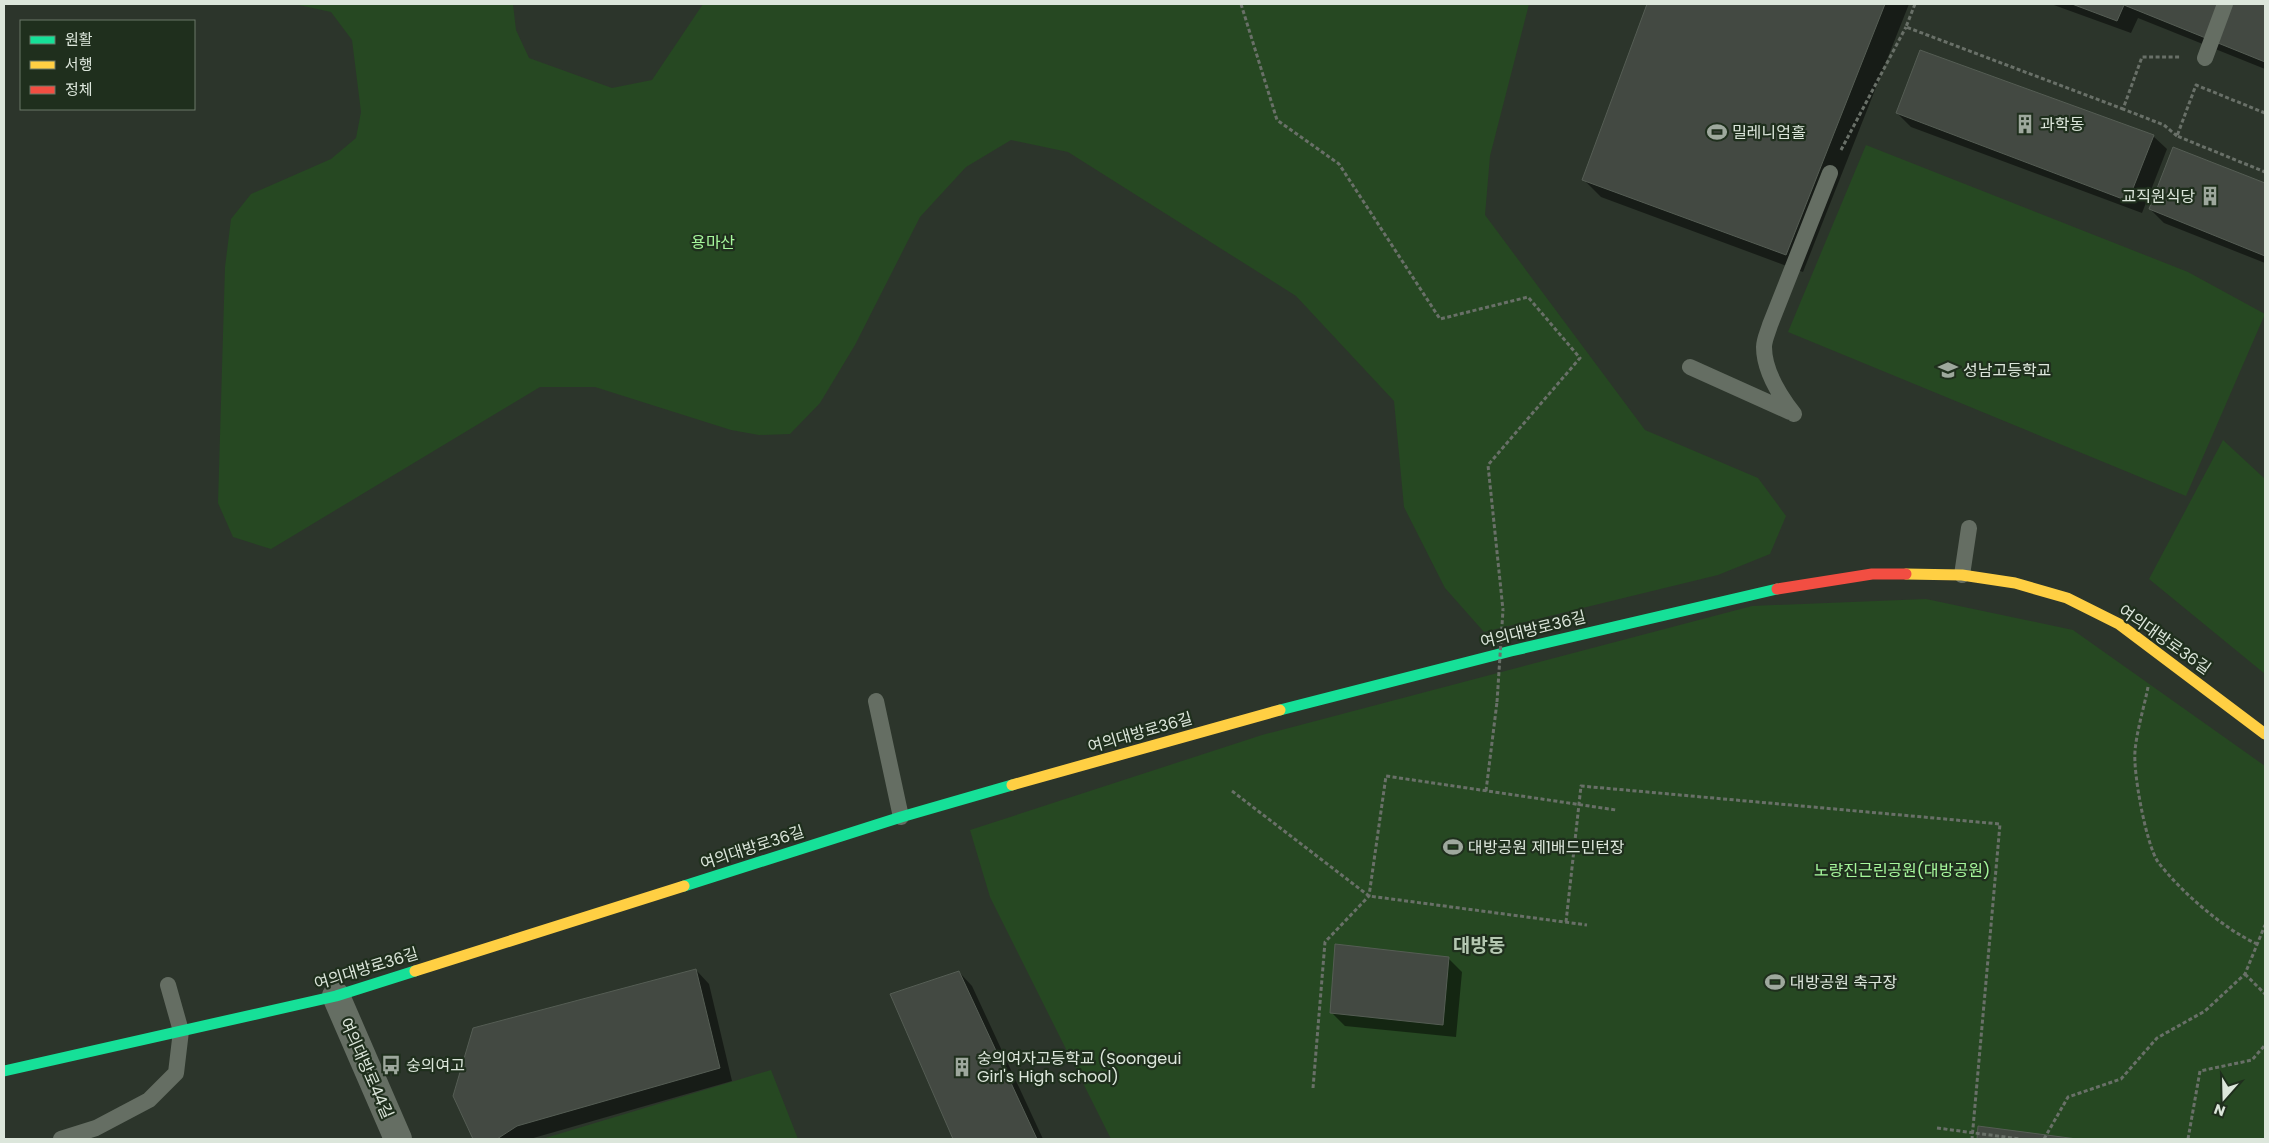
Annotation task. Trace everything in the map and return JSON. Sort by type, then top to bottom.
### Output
[{"type":"street","name":"여의대방로36길","points":[[4,1071],[336,996],[901,816],[1260,715],[1511,651],[1760,592],[1872,574],[1962,574],[2015,583],[2067,598],[2119,624],[2265,734]]},
{"type":"street","name":"여의대방로44길","points":[[336,996],[398,1139]]},
{"type":"lane","points":[[2205,58],[2226,4]]},
{"type":"lane","points":[[1690,366],[1794,414],[1779,394],[1770,372],[1764,348],[1770,325],[1830,173]]},
{"type":"lane","points":[[1962,574],[1969,528]]},
{"type":"lane","points":[[876,701],[901,816]]},
{"type":"lane","points":[[61,1139],[96,1128],[149,1100],[176,1073],[181,1031],[168,985]]},
{"type":"path","points":[[1241,4],[1277,120],[1339,164],[1440,319],[1528,297],[1580,358],[1488,465],[1503,610],[1497,702],[1486,791]]},
{"type":"path","points":[[1850,131],[1906,27],[1915,4]]},
{"type":"path","points":[[1906,27],[2164,125],[2177,136],[2265,172]]},
{"type":"path","points":[[2123,109],[2142,57],[2205,58],[2177,136]]},
{"type":"path","points":[[2196,85],[2265,112]]},
{"type":"path","points":[[2148,684],[2135,752],[2141,811],[2157,860],[2194,900],[2241,937],[2257,944]]},
{"type":"path","points":[[1313,1088],[1325,942],[1369,896],[1386,776],[1616,810]]},
{"type":"path","points":[[1566,922],[1581,786],[2000,824],[1972,1139]]},
{"type":"path","points":[[1232,791],[1369,896],[1587,925]]},
{"type":"path","points":[[2044,1139],[2068,1097],[2121,1079],[2157,1038],[2205,1011],[2245,974],[2265,925]]},
{"type":"path","points":[[2245,974],[2265,994]]},
{"type":"path","points":[[2188,1139],[2200,1071],[2252,1060],[2265,1045]]},
{"type":"path","points":[[1937,1128],[2020,1139]]},
{"type":"green space","name":"용마산","points":[[294,4],[513,4],[516,30],[529,58],[612,88],[652,80],[703,4],[1529,4],[1490,156],[1485,215],[1645,430],[1758,478],[1786,516],[1770,554],[1718,575],[1484,632],[1445,588],[1404,507],[1394,401],[1296,296],[1068,152],[1011,140],[966,167],[920,217],[855,345],[820,403],[790,434],[759,435],[731,430],[595,387],[540,387],[271,549],[233,537],[218,503],[225,267],[231,219],[251,194],[331,159],[356,138],[361,112],[352,40],[331,12]]},
{"type":"green space","points":[[1866,145],[2188,272],[2265,314],[2186,496],[1788,332]]},
{"type":"green space","points":[[2223,440],[2265,479],[2265,674],[2149,579]]},
{"type":"green space","name":"노량진근린공원(대방공원)","points":[[1926,599],[2073,630],[2265,766],[2265,1139],[1111,1139],[990,897],[970,830],[1262,735],[1752,606]]},
{"type":"green space","points":[[771,1070],[798,1139],[542,1139]]},
{"type":"building","name":"밀레니엄홀","points":[[1647,4],[1885,4],[1786,255],[1582,180]]},
{"type":"building","points":[[2072,4],[2265,4],[2265,62],[2124,5],[2117,21]]},
{"type":"building","name":"과학동","points":[[1920,50],[2154,135],[2128,201],[1896,113]]},
{"type":"building","name":"교직원식당","points":[[2173,147],[2265,183],[2265,256],[2149,209]]},
{"type":"building","points":[[1335,944],[1449,957],[1443,1025],[1330,1013]]},
{"type":"building","points":[[696,969],[720,1068],[517,1126],[497,1139],[473,1139],[453,1096],[473,1028]]},
{"type":"building","name":"숭의여자고등학교 (Soongeui Girl's High school)","points":[[959,971],[1037,1139],[953,1139],[890,994]]},
{"type":"building","points":[[1978,1126],[2077,1139],[1977,1139]]},
{"type":"traffic: fast","points":[[1280,710],[1511,651],[1777,589]]},
{"type":"traffic: fast","points":[[684,886],[901,817],[1012,785]]},
{"type":"traffic: fast","points":[[4,1071],[336,996],[415,971]]},
{"type":"traffic: slow","points":[[1906,574],[1962,575],[2015,583],[2067,598],[2119,624],[2265,734]]},
{"type":"traffic: slow","points":[[1012,785],[1280,710]]},
{"type":"traffic: slow","points":[[415,971],[684,886]]},
{"type":"traffic: jam","points":[[1777,589],[1872,574],[1906,574]]},
{"type":"place","name":"과학동","points":[[2025,124]]},
{"type":"place","name":"밀레니엄홀","points":[[1717,132]]},
{"type":"place","name":"교직원식당","points":[[2210,196]]},
{"type":"place","name":"성남고등학교","points":[[1948,370]]},
{"type":"place","name":"대방공원 제1배드민턴장","points":[[1453,847]]},
{"type":"place","name":"대방공원 축구장","points":[[1775,982]]},
{"type":"place","name":"숭의여고","points":[[391,1065]]},
{"type":"place","name":"숭의여자고등학교 (Soongeui Girl's High school)","points":[[962,1067]]},
{"type":"district","name":"대방동","points":[[1479,945]]}]
